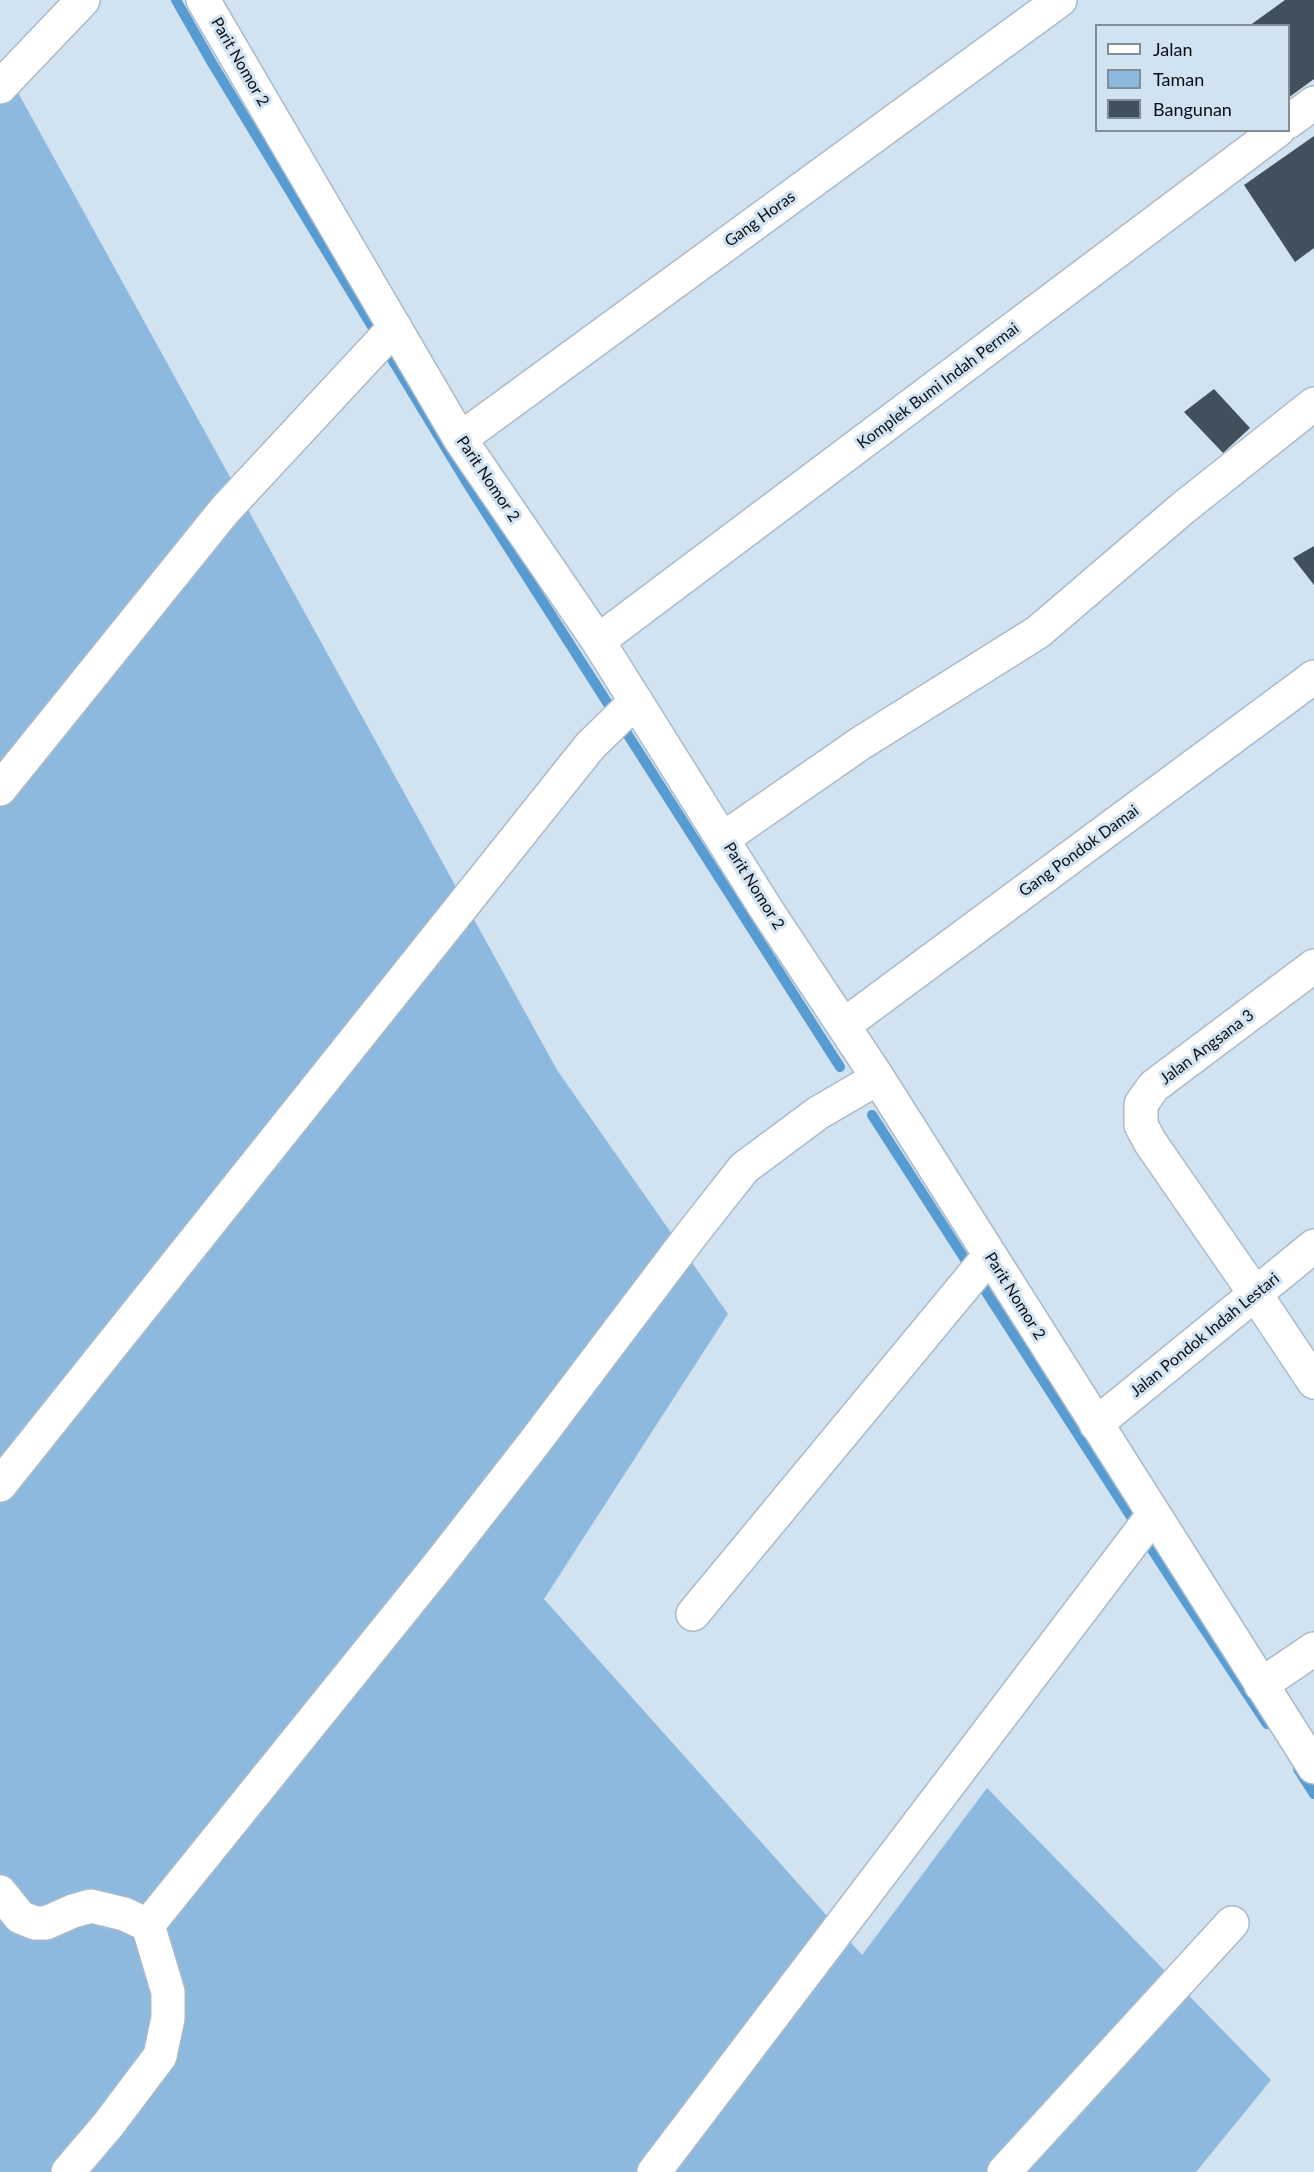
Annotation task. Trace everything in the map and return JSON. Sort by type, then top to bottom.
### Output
[{"type":"street","points":[[0,87],[83,0]]},
{"type":"street","name":"Parit Nomor 2","points":[[203,0],[460,439],[598,641],[724,838],[768,912],[878,1078],[1314,1767]]},
{"type":"street","name":"Gang Horas","points":[[460,439],[1060,0]]},
{"type":"street","points":[[1290,121],[1314,103]]},
{"type":"street","name":"Komplek Bumi Indah Permai","points":[[598,641],[1275,132]]},
{"type":"street","points":[[0,789],[225,511],[395,327]]},
{"type":"street","points":[[724,838],[861,743],[1038,632],[1183,508],[1314,404]]},
{"type":"street","name":"Gang Pondok Damai","points":[[844,1025],[1314,677]]},
{"type":"street","points":[[0,1485],[590,746],[636,702]]},
{"type":"street","name":"Jalan Angsana 3","points":[[1314,966],[1154,1086],[1142,1104],[1141,1125],[1150,1142],[1314,1382]]},
{"type":"street","points":[[148,1924],[478,1514],[744,1168],[818,1113],[878,1078]]},
{"type":"street","name":"Jalan Pondok Indah Lestari","points":[[1096,1424],[1314,1246]]},
{"type":"street","points":[[693,1614],[990,1256]]},
{"type":"street","points":[[654,2172],[1154,1514]]},
{"type":"street","points":[[1261,1684],[1314,1649]]},
{"type":"street","points":[[0,1892],[20,1917],[35,1923],[46,1923],[91,1906],[124,1914],[148,1924]]},
{"type":"street","points":[[1004,2172],[1232,1923]]},
{"type":"street","points":[[68,2172],[108,2125],[160,2056],[168,2018],[168,1992],[148,1924]]},
{"type":"green space","points":[[0,60],[557,1070],[728,1314],[544,1599],[862,1955],[987,1788],[1271,2080],[1196,2172],[0,2172]]},
{"type":"building","points":[[1285,0],[1314,0],[1314,79],[1290,97],[1290,24],[1252,24]]},
{"type":"building","points":[[1314,136],[1314,248],[1295,262],[1244,185]]},
{"type":"building","points":[[1214,389],[1250,428],[1223,453],[1184,412]]},
{"type":"building","points":[[1314,546],[1314,585],[1293,558]]},
{"type":"waterway","points":[[176,0],[467,483],[840,1067]]},
{"type":"waterway","points":[[872,1115],[1267,1724]]},
{"type":"waterway","points":[[1298,1769],[1314,1794]]}]
